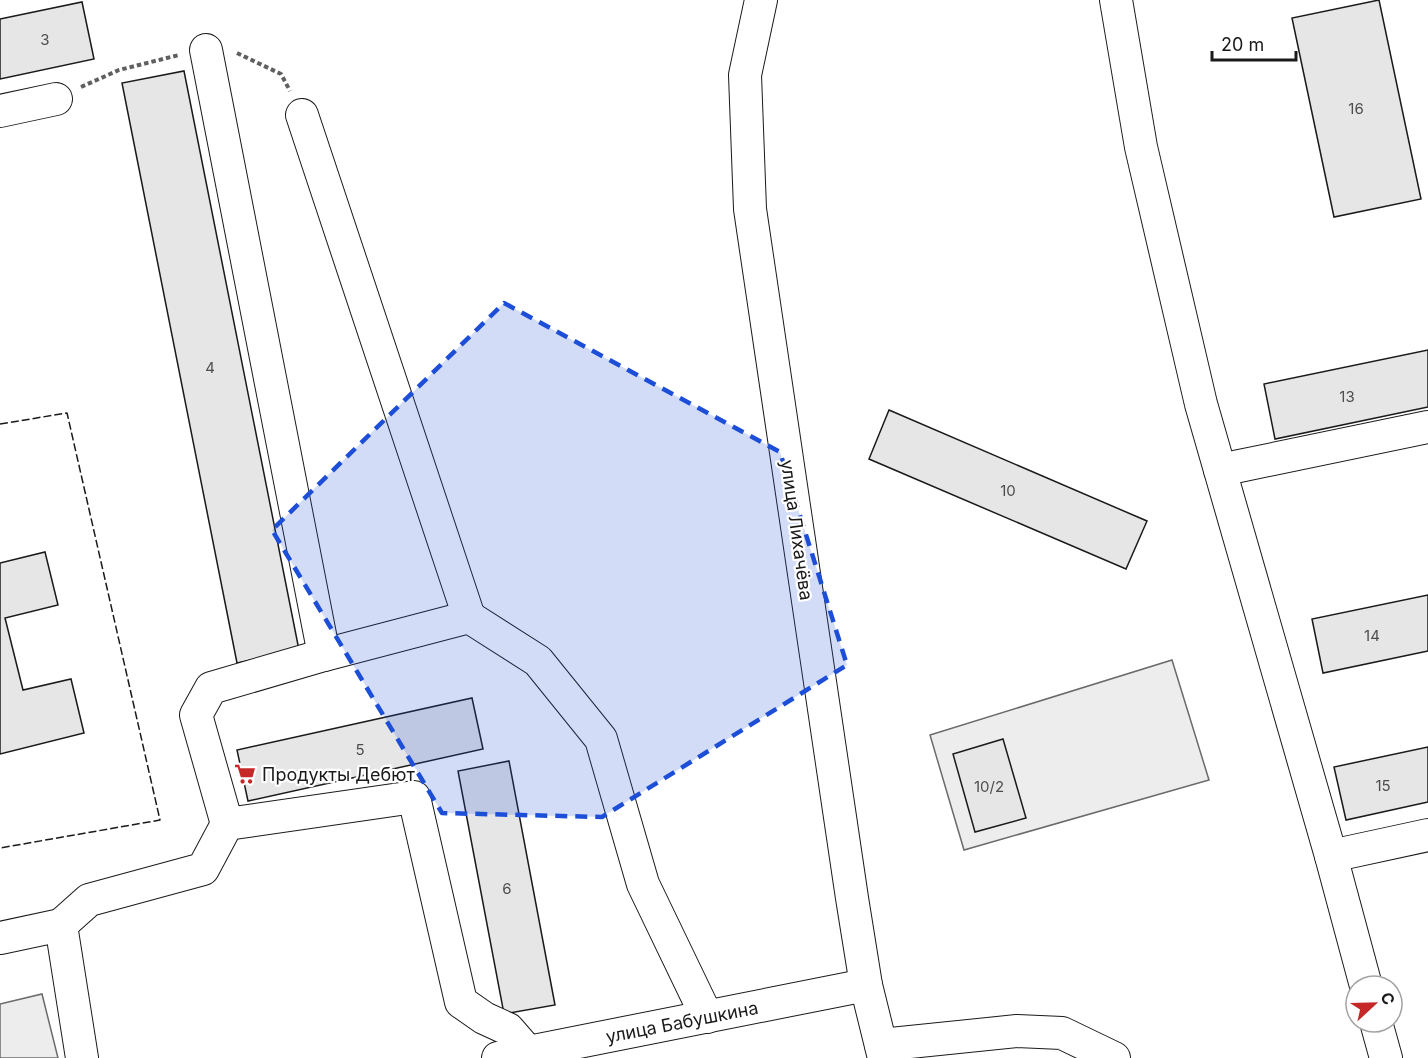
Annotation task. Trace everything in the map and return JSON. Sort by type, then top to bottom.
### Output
[{"type":"street","name":"улица Лихачёва","points":[[761,0],[745,75],[750,209],[866,985],[882,1051]]},
{"type":"street","points":[[1116,0],[1141,147],[1201,404],[1363,974]]},
{"type":"street","points":[[206,50],[324,655]]},
{"type":"street","points":[[0,111],[56,99]]},
{"type":"street","points":[[302,115],[469,617],[538,660],[602,739],[643,884],[707,1017]]},
{"type":"street","points":[[1220,470],[1428,427]]},
{"type":"street","points":[[0,938],[61,925],[89,900],[203,869],[227,824],[196,715],[211,688],[324,655],[469,617]]},
{"type":"street","points":[[227,824],[414,796],[461,1002],[484,1018],[508,1029],[513,1055]]},
{"type":"street","points":[[1331,856],[1428,835]]},
{"type":"street","points":[[61,925],[82,1058]]},
{"type":"street","name":"улица Бабушкина","points":[[513,1055],[866,985]]},
{"type":"street","points":[[882,1051],[1017,1031],[1062,1033],[1114,1058]]},
{"type":"street","points":[[1379,1034],[1386,1058]]},
{"type":"highlighted area","points":[[504,303],[780,452],[847,665],[602,817],[442,813],[272,530]]},
{"type":"shaded area","points":[[1172,660],[1209,780],[964,850],[930,735]]},
{"type":"shaded area","points":[[42,994],[58,1058],[0,1058],[0,1004]]},
{"type":"building","points":[[1379,0],[1421,199],[1334,217],[1292,18]]},
{"type":"building","points":[[82,2],[94,59],[0,79],[0,19]]},
{"type":"building","points":[[184,71],[299,650],[237,663],[122,83]]},
{"type":"building","points":[[1428,350],[1428,407],[1275,439],[1264,384]]},
{"type":"building","points":[[889,410],[1147,521],[1126,569],[869,459]]},
{"type":"building","points":[[45,552],[58,605],[5,618],[23,690],[71,679],[84,733],[0,754],[0,563]]},
{"type":"building","points":[[1428,595],[1428,651],[1323,673],[1312,619]]},
{"type":"building","points":[[472,698],[483,749],[248,801],[237,750]]},
{"type":"building","points":[[1003,739],[1026,818],[975,832],[953,754]]},
{"type":"building","points":[[1428,747],[1428,802],[1346,820],[1334,767]]},
{"type":"building","points":[[509,761],[555,1005],[504,1014],[458,771]]},
{"type":"fence","points":[[0,424],[67,413],[160,820],[0,848]]},
{"type":"place","name":"Продукты Дебют","points":[[245,774]]}]
